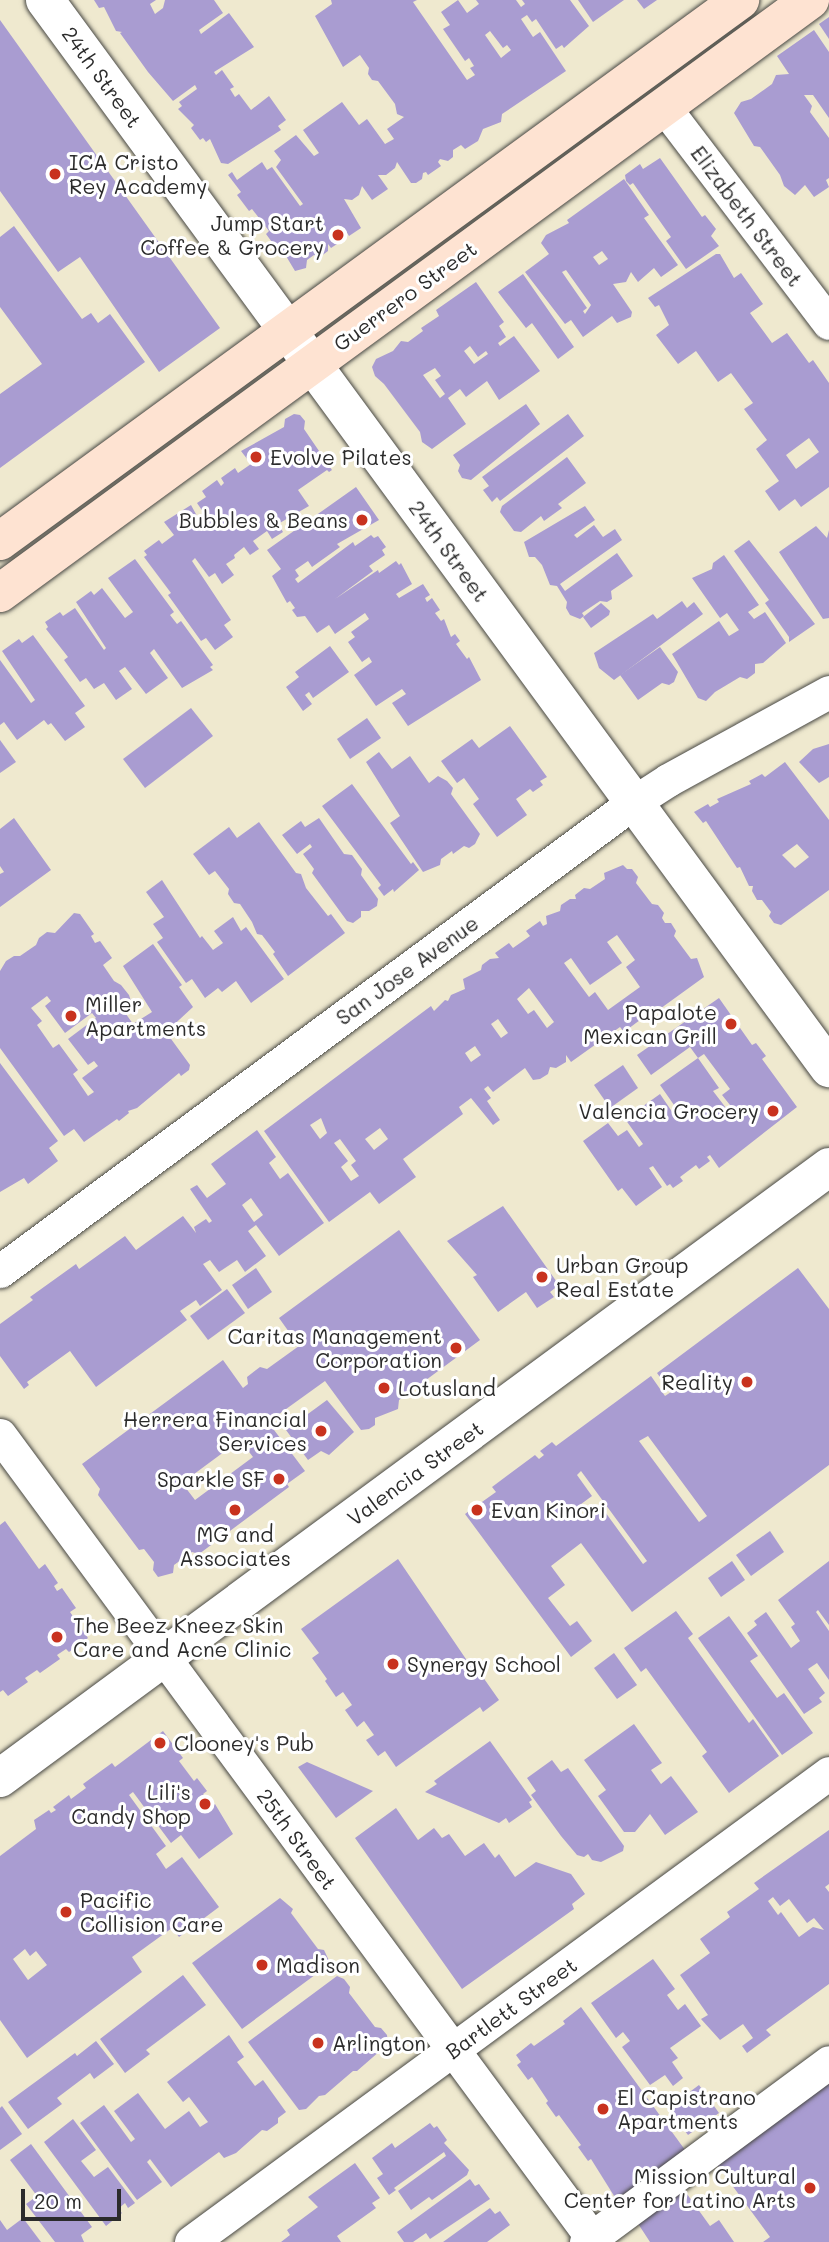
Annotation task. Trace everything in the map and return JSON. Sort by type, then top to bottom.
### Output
[{"type":"main road","name":"Guerrero Street","points":[[0,541],[740,0]]},
{"type":"main road","name":"Guerrero Street","points":[[0,593],[810,0]]},
{"type":"street","name":"24th Street","points":[[46,0],[829,1068]]},
{"type":"street","name":"Elizabeth Street","points":[[665,108],[829,323]]},
{"type":"street","name":"San Jose Avenue","points":[[0,1270],[634,802],[668,780],[829,692]]},
{"type":"street","name":"Valencia Street","points":[[0,1778],[829,1167]]},
{"type":"street","name":"25th Street","points":[[0,1435],[591,2241]]},
{"type":"street","name":"Bartlett Street","points":[[191,2242],[829,1773]]},
{"type":"street","points":[[591,2241],[829,2062]]},
{"type":"building","points":[[94,0],[156,0],[150,4],[155,14],[163,8],[165,0],[214,0],[223,13],[199,30],[201,34],[229,13],[254,47],[214,72],[216,75],[222,70],[234,87],[230,89],[235,97],[239,94],[251,110],[269,96],[286,120],[278,126],[281,130],[228,164],[221,163],[210,139],[206,142],[203,138],[200,140],[191,128],[194,125],[178,109],[182,106],[179,102],[197,89],[195,85],[173,101],[148,72],[120,33],[122,32],[116,31],[104,7],[99,8]]},
{"type":"building","points":[[331,0],[417,0],[413,2],[467,80],[475,75],[470,68],[474,66],[469,58],[465,61],[443,29],[450,25],[441,12],[458,0],[467,13],[479,4],[476,0],[516,0],[521,7],[525,4],[522,0],[570,0],[589,26],[564,48],[562,45],[556,49],[536,19],[532,22],[527,15],[521,19],[533,37],[540,32],[566,71],[502,114],[501,122],[483,129],[478,141],[465,149],[461,145],[453,150],[453,157],[448,161],[440,159],[438,162],[441,166],[428,175],[423,173],[422,179],[416,183],[411,183],[397,162],[395,168],[386,175],[378,175],[388,189],[372,200],[362,186],[359,195],[352,200],[344,199],[361,228],[349,236],[346,231],[343,234],[346,238],[331,248],[328,244],[328,251],[320,257],[314,255],[307,260],[306,268],[295,271],[280,246],[277,249],[266,234],[269,231],[237,195],[241,192],[228,175],[232,172],[237,180],[262,162],[267,170],[272,167],[300,206],[303,204],[276,167],[281,160],[274,151],[296,135],[314,156],[319,153],[303,130],[342,102],[359,125],[367,119],[385,144],[394,139],[387,129],[404,117],[397,114],[395,104],[378,81],[372,80],[368,74],[369,68],[360,55],[343,67],[315,16],[332,4]],"holes":[[[490,31],[503,48],[507,45],[511,50],[501,58],[485,35]]]},
{"type":"building","points":[[578,0],[624,0],[593,22]]},
{"type":"building","points":[[637,0],[657,0],[644,9]]},
{"type":"building","points":[[829,17],[829,39],[819,24]]},
{"type":"building","points":[[0,20],[220,328],[159,372],[80,257],[58,272],[0,191]]},
{"type":"building","points":[[814,30],[829,52],[829,118],[813,95],[804,95],[812,106],[810,112],[829,138],[829,178],[826,180],[829,187],[814,197],[805,185],[795,195],[784,186],[780,175],[760,147],[754,146],[734,113],[741,102],[751,99],[772,84],[776,75],[789,74],[777,56]]},
{"type":"building","points":[[660,158],[702,217],[705,215],[716,229],[711,236],[719,246],[686,269],[666,241],[671,237],[633,183],[630,185],[626,181],[625,175],[640,164],[643,169]]},
{"type":"building","points":[[624,179],[649,215],[644,218],[678,265],[661,277],[654,268],[638,282],[631,272],[626,282],[613,284],[632,312],[631,317],[617,323],[612,316],[583,337],[571,320],[565,324],[525,272],[549,254],[541,243],[546,235],[569,223],[567,220]],"holes":[[[602,251],[608,259],[599,265],[593,257]],[[566,270],[591,305],[585,314],[583,311],[587,308],[562,272]]]},
{"type":"building","points":[[14,226],[82,319],[91,313],[98,323],[110,314],[145,362],[0,468],[0,394],[42,364],[0,307],[0,237]]},
{"type":"building","points":[[716,254],[720,254],[734,278],[741,273],[763,304],[750,313],[772,343],[787,333],[809,363],[813,360],[829,383],[829,487],[801,507],[795,499],[779,511],[765,491],[779,481],[756,449],[767,440],[744,409],[753,403],[731,373],[718,382],[696,351],[678,364],[656,335],[669,325],[659,305],[655,307],[648,298]],"holes":[[[809,438],[819,452],[796,469],[786,455]]]},
{"type":"building","points":[[523,274],[574,347],[558,359],[532,323],[526,328],[498,292]]},
{"type":"building","points":[[476,282],[504,322],[499,326],[506,337],[498,343],[500,346],[514,336],[540,371],[499,400],[487,381],[466,397],[460,389],[448,398],[466,424],[432,449],[422,442],[420,432],[375,376],[372,367],[376,359],[393,351],[401,341],[408,342],[423,331],[421,328],[439,316],[436,310]],"holes":[[[470,346],[478,357],[486,351],[488,354],[474,364],[464,351]],[[435,368],[441,376],[435,380],[445,394],[440,398],[423,375]]]},
{"type":"building","points":[[526,404],[540,424],[471,480],[462,478],[458,471],[460,465],[453,455]]},
{"type":"building","points":[[294,414],[300,415],[305,421],[304,429],[332,470],[327,470],[298,490],[309,506],[278,524],[283,532],[272,539],[267,531],[253,541],[259,549],[250,555],[244,547],[234,555],[235,558],[226,564],[234,575],[222,584],[215,573],[209,577],[195,558],[192,561],[231,620],[224,625],[233,637],[215,650],[206,638],[201,641],[168,595],[171,593],[144,557],[147,555],[144,551],[159,540],[162,544],[174,535],[164,522],[191,505],[203,527],[210,522],[197,503],[206,497],[202,491],[217,480],[221,486],[224,483],[221,478],[235,468],[238,473],[251,464],[241,451],[284,427],[285,419]]},
{"type":"building","points":[[568,414],[584,436],[500,501],[497,497],[492,502],[483,490],[489,486],[482,477]]},
{"type":"building","points":[[567,457],[586,483],[558,504],[562,508],[544,521],[541,516],[521,532],[514,531],[500,512],[502,506]]},
{"type":"building","points":[[356,487],[379,520],[337,544],[340,547],[312,567],[308,561],[295,570],[299,576],[295,579],[298,583],[353,542],[355,546],[371,535],[374,538],[378,536],[386,547],[382,550],[385,555],[369,566],[373,571],[335,599],[378,570],[379,573],[396,561],[399,565],[401,563],[412,584],[396,594],[399,598],[423,584],[430,595],[425,598],[427,602],[432,598],[440,610],[435,613],[441,621],[444,619],[451,637],[455,634],[460,641],[456,644],[467,659],[469,657],[481,680],[408,726],[392,703],[406,694],[402,689],[376,706],[354,675],[372,662],[369,657],[362,662],[348,642],[355,637],[351,632],[369,619],[365,613],[335,634],[329,625],[317,633],[305,616],[297,617],[292,610],[295,608],[290,601],[287,603],[272,576],[281,569],[267,550]]},
{"type":"building","points":[[585,506],[595,520],[574,535],[577,538],[594,525],[603,537],[615,529],[622,540],[560,584],[565,591],[617,553],[633,576],[611,591],[612,599],[607,602],[600,601],[582,613],[584,616],[580,619],[570,615],[566,608],[567,602],[557,586],[550,585],[542,565],[535,557],[529,557],[524,542]]},
{"type":"building","points":[[816,526],[827,538],[829,530],[829,618],[823,619],[779,552]]},
{"type":"building","points":[[749,540],[815,624],[789,642],[789,637],[765,603],[769,600],[734,551]]},
{"type":"building","points":[[724,555],[759,605],[748,612],[754,619],[765,612],[786,643],[763,663],[755,664],[755,673],[747,679],[740,677],[715,692],[706,701],[698,698],[672,654],[719,621],[729,636],[739,630],[727,613],[720,618],[692,578],[712,569],[713,563]]},
{"type":"building","points":[[135,559],[174,612],[170,615],[177,624],[181,621],[213,665],[210,667],[213,670],[182,688],[154,649],[150,653],[168,678],[146,694],[125,667],[119,671],[132,689],[116,700],[104,683],[94,689],[86,678],[80,682],[64,660],[68,657],[46,629],[48,627],[45,622],[60,612],[63,616],[75,608],[104,650],[106,648],[76,602],[91,591],[94,595],[102,588],[125,618],[133,612],[108,578]]},
{"type":"building","points":[[682,601],[687,608],[694,602],[703,614],[614,680],[599,668],[594,653],[653,614],[657,619]]},
{"type":"building","points":[[601,603],[610,611],[609,615],[591,628],[583,617]]},
{"type":"building","points":[[33,635],[85,706],[75,713],[85,727],[65,741],[51,723],[48,725],[44,720],[17,740],[4,722],[0,725],[0,660],[31,703],[35,700],[2,651],[19,639],[22,643]]},
{"type":"building","points":[[330,646],[349,672],[313,698],[309,692],[305,695],[312,704],[303,711],[286,687],[299,677],[295,672]]},
{"type":"building","points":[[660,647],[678,672],[674,682],[669,685],[662,683],[638,700],[620,675]]},
{"type":"building","points":[[191,708],[213,736],[145,788],[123,759]]},
{"type":"building","points":[[367,718],[381,738],[350,759],[337,739]]},
{"type":"building","points":[[510,726],[547,777],[540,781],[543,785],[533,792],[530,789],[516,799],[527,815],[497,837],[473,804],[479,799],[464,778],[457,783],[441,761],[472,739],[479,748]]},
{"type":"building","points":[[0,740],[16,762],[0,773]]},
{"type":"building","points":[[829,744],[829,777],[819,783],[799,762],[813,749]]},
{"type":"building","points":[[379,752],[392,769],[410,756],[429,783],[438,776],[447,781],[453,788],[451,794],[480,834],[475,844],[469,848],[464,846],[453,854],[452,851],[441,859],[440,865],[423,872],[390,823],[400,816],[366,762]]},
{"type":"building","points":[[785,762],[829,820],[829,890],[781,925],[774,923],[769,916],[771,912],[762,900],[757,900],[752,891],[753,886],[749,886],[740,867],[737,868],[706,821],[703,823],[694,812],[708,804],[710,807],[719,802],[717,799],[751,784],[749,781],[762,774],[765,777]],"holes":[[[797,844],[809,857],[795,868],[782,855]]]},
{"type":"building","points":[[352,784],[411,864],[413,862],[419,870],[394,892],[393,889],[384,896],[378,888],[381,885],[322,806]]},
{"type":"building","points":[[14,818],[51,870],[0,907],[0,874],[4,872],[0,866],[0,829]]},
{"type":"building","points":[[319,818],[344,854],[352,855],[362,869],[361,875],[378,899],[377,906],[369,911],[361,911],[361,917],[353,923],[347,921],[312,873],[314,869],[303,854],[312,847],[310,844],[297,854],[282,835],[301,821],[305,827]]},
{"type":"building","points":[[259,822],[296,873],[301,874],[306,888],[345,933],[288,976],[273,954],[275,952],[262,935],[257,934],[240,904],[234,903],[228,894],[229,889],[215,871],[209,875],[193,854],[229,827],[237,838]]},
{"type":"building","points":[[623,865],[632,869],[638,877],[636,883],[652,904],[658,905],[664,913],[662,918],[665,923],[671,923],[676,931],[674,936],[691,959],[697,958],[704,977],[657,1011],[656,1008],[624,1032],[620,1027],[571,1062],[566,1055],[566,1062],[556,1068],[550,1067],[548,1074],[540,1079],[533,1080],[525,1068],[493,1092],[488,1086],[484,1089],[491,1098],[487,1101],[500,1120],[493,1125],[471,1098],[459,1107],[463,1114],[403,1159],[416,1177],[379,1204],[370,1192],[329,1222],[264,1131],[431,1006],[434,1011],[445,1000],[448,1001],[451,995],[465,989],[463,979],[481,970],[482,965],[490,959],[499,958],[495,953],[509,943],[513,948],[530,936],[526,931],[540,921],[543,926],[547,924],[546,916],[560,911],[561,905],[570,899],[576,899],[575,895],[584,888],[590,889],[605,879],[604,873]],"holes":[[[617,935],[635,960],[626,967],[640,987],[608,1010],[595,992],[589,997],[564,963],[571,958],[590,985],[622,963],[607,942]],[[529,988],[554,1022],[547,1028],[534,1010],[528,1014],[517,999]],[[498,1019],[508,1033],[501,1038],[491,1024]],[[475,1046],[481,1055],[471,1062],[465,1053]],[[321,1118],[327,1133],[320,1139],[310,1125]],[[380,1128],[388,1139],[374,1150],[365,1139]],[[340,1139],[356,1161],[351,1165],[359,1176],[351,1181],[341,1167],[348,1161],[334,1143]]]},
{"type":"building","points":[[162,880],[200,938],[202,936],[213,950],[223,943],[214,931],[233,917],[241,931],[246,927],[284,979],[251,1003],[236,981],[222,992],[218,988],[205,998],[192,979],[186,983],[157,942],[163,938],[153,924],[164,917],[146,892]]},
{"type":"building","name":"Miller Apartments","points":[[74,913],[80,914],[94,934],[91,936],[95,943],[100,941],[112,958],[103,965],[114,981],[129,995],[134,1010],[126,1014],[133,1024],[152,1012],[123,966],[153,944],[182,985],[179,987],[193,1007],[166,1032],[190,1065],[189,1070],[181,1076],[179,1073],[137,1108],[128,1111],[119,1121],[117,1119],[84,1142],[74,1129],[64,1136],[0,1048],[0,971],[6,961],[20,956],[36,945],[39,938],[47,932],[55,933]],"holes":[[[47,996],[51,1001],[45,1006],[65,1033],[92,1013],[96,1018],[68,1039],[88,1065],[94,1061],[98,1066],[82,1078],[94,1092],[88,1096],[73,1074],[78,1070],[59,1044],[53,1048],[37,1025],[42,1021],[31,1008]]]},
{"type":"building","points":[[719,998],[752,1045],[756,1043],[766,1056],[762,1059],[797,1107],[719,1168],[710,1155],[707,1157],[710,1161],[699,1169],[696,1165],[680,1177],[683,1181],[673,1188],[670,1184],[667,1186],[653,1166],[649,1168],[662,1187],[636,1206],[622,1188],[618,1191],[583,1141],[608,1123],[618,1136],[627,1130],[639,1147],[643,1144],[625,1119],[660,1094],[677,1119],[681,1115],[660,1085],[698,1058],[690,1047],[651,1075],[637,1055]],"holes":[[[704,1054],[730,1089],[722,1095],[730,1105],[726,1108],[713,1091],[719,1088],[698,1058]]]},
{"type":"building","points":[[0,1063],[58,1141],[49,1148],[58,1161],[28,1184],[24,1178],[0,1192]]},
{"type":"building","points":[[623,1065],[638,1088],[610,1108],[594,1085]]},
{"type":"building","points":[[257,1130],[276,1157],[269,1163],[280,1179],[288,1173],[324,1223],[279,1256],[256,1225],[248,1231],[266,1256],[245,1272],[237,1260],[219,1272],[210,1260],[203,1264],[222,1290],[200,1306],[196,1300],[180,1311],[187,1320],[96,1387],[70,1351],[27,1382],[29,1385],[24,1389],[0,1356],[0,1324],[33,1300],[30,1297],[76,1264],[79,1269],[125,1236],[136,1250],[183,1216],[196,1233],[194,1227],[206,1219],[209,1223],[212,1221],[190,1189],[197,1185],[207,1198],[226,1184],[211,1164]],"holes":[[[251,1198],[263,1215],[254,1222],[242,1205]]]},
{"type":"building","points":[[503,1206],[559,1285],[550,1292],[554,1297],[537,1308],[526,1292],[498,1312],[473,1277],[477,1275],[447,1241]]},
{"type":"building","points":[[399,1230],[480,1340],[399,1400],[398,1409],[375,1418],[375,1425],[369,1429],[361,1430],[325,1381],[268,1422],[305,1471],[287,1484],[289,1487],[199,1554],[192,1552],[174,1565],[173,1573],[158,1577],[153,1570],[154,1562],[144,1549],[139,1550],[98,1495],[100,1489],[82,1464],[223,1360],[243,1388],[248,1384],[247,1377],[260,1367],[267,1369],[299,1346],[279,1318]],"holes":[[[240,1440],[253,1457],[195,1500],[182,1483]]]},
{"type":"building","points":[[256,1268],[272,1292],[248,1309],[232,1285]]},
{"type":"building","points":[[798,1268],[829,1309],[829,1465],[632,1612],[581,1543],[551,1566],[565,1585],[548,1598],[570,1626],[577,1621],[592,1641],[571,1657],[465,1514],[496,1492],[492,1487],[535,1455],[539,1459],[544,1455],[540,1451],[552,1442],[556,1446],[651,1376],[665,1396],[671,1392],[657,1373]],"holes":[[[648,1436],[707,1516],[699,1522],[639,1441]],[[581,1471],[647,1561],[643,1564],[600,1505],[584,1517],[577,1507],[592,1496],[577,1475]]]},
{"type":"building","points":[[227,1289],[245,1313],[208,1340],[190,1316]]},
{"type":"building","points":[[327,1400],[354,1432],[329,1455],[321,1451],[308,1460],[286,1430]]},
{"type":"building","points":[[5,1521],[39,1569],[45,1564],[58,1583],[54,1586],[57,1591],[62,1588],[76,1608],[70,1612],[88,1638],[69,1652],[66,1649],[57,1655],[60,1659],[40,1673],[37,1670],[25,1678],[28,1682],[8,1696],[3,1690],[0,1692],[0,1525]]},
{"type":"building","points":[[770,1531],[784,1552],[751,1576],[736,1555]]},
{"type":"building","name":"Synergy School","points":[[398,1559],[470,1665],[473,1663],[499,1700],[483,1712],[480,1707],[396,1767],[385,1751],[378,1756],[366,1740],[374,1735],[364,1721],[357,1727],[345,1710],[352,1705],[343,1692],[336,1697],[312,1658],[319,1653],[301,1629]]},
{"type":"building","points":[[732,1561],[745,1580],[721,1597],[708,1578]]},
{"type":"building","points":[[829,1561],[829,1625],[818,1610],[816,1612],[829,1631],[829,1680],[817,1663],[808,1669],[825,1693],[819,1698],[822,1702],[804,1714],[747,1633],[757,1625],[754,1621],[766,1612],[791,1648],[800,1641],[791,1627],[795,1624],[778,1600]]},
{"type":"building","points":[[676,1611],[693,1634],[688,1638],[749,1723],[753,1719],[779,1756],[729,1793],[702,1756],[707,1752],[646,1668],[641,1672],[624,1648]]},
{"type":"building","points":[[729,1616],[758,1656],[750,1661],[777,1698],[784,1693],[813,1733],[782,1755],[698,1638]]},
{"type":"building","points":[[614,1653],[637,1685],[617,1699],[594,1668]]},
{"type":"building","points":[[634,1724],[662,1763],[651,1770],[661,1784],[671,1776],[698,1812],[665,1835],[650,1814],[635,1832],[624,1832],[598,1796],[606,1790],[584,1760]]},
{"type":"building","points":[[163,1731],[183,1758],[179,1761],[194,1781],[197,1778],[207,1791],[203,1794],[215,1804],[233,1834],[199,1859],[181,1835],[171,1843],[133,1792],[129,1795],[166,1846],[156,1854],[166,1869],[182,1857],[219,1907],[179,1937],[172,1928],[132,1957],[142,1972],[27,2058],[0,2020],[0,1856],[36,1829],[34,1820],[49,1810],[51,1813],[56,1810],[53,1807],[69,1795],[71,1799],[86,1788],[83,1784],[112,1763],[115,1767]],"holes":[[[25,1949],[30,1956],[36,1951],[47,1965],[28,1980],[13,1959]]]},
{"type":"building","points":[[490,1741],[532,1800],[529,1802],[532,1807],[509,1823],[506,1818],[499,1823],[425,1792],[437,1784],[434,1781]]},
{"type":"building","points":[[552,1760],[561,1772],[568,1768],[624,1846],[623,1851],[601,1862],[592,1860],[588,1854],[584,1857],[577,1855],[561,1836],[531,1795],[536,1791],[527,1778]]},
{"type":"building","points":[[307,1762],[373,1791],[336,1818],[298,1767]]},
{"type":"building","points":[[396,1808],[418,1840],[434,1828],[442,1838],[449,1834],[465,1856],[484,1843],[495,1858],[499,1854],[515,1877],[536,1862],[571,1874],[585,1894],[572,1904],[574,1909],[462,1989],[355,1838]]},
{"type":"building","points":[[829,1830],[829,1884],[825,1887],[829,1892],[829,1984],[766,2030],[771,2035],[747,2053],[742,2046],[753,2038],[743,2024],[720,2040],[701,2019],[708,2015],[680,1975],[710,1953],[700,1939],[730,1917],[727,1912],[759,1889],[754,1883]],"holes":[[[773,1897],[780,1906],[789,1899],[807,1923],[814,1918],[824,1930],[813,1927],[799,1937],[781,1912],[778,1915],[768,1901]]]},
{"type":"building","name":"Madison","points":[[280,1898],[293,1909],[291,1913],[318,1949],[324,1950],[332,1967],[325,1972],[323,1969],[242,2029],[192,1963]]},
{"type":"building","points":[[653,1959],[675,1989],[667,1995],[678,2010],[685,2004],[701,2026],[670,2048],[678,2058],[672,2062],[683,2078],[673,2086],[665,2075],[650,2085],[622,2047],[630,2041],[623,2032],[616,2038],[591,2003]]},
{"type":"building","points":[[183,1975],[206,2005],[146,2050],[150,2054],[125,2073],[100,2039]]},
{"type":"building","name":"Arlington","points":[[337,1976],[344,1979],[350,1987],[349,1993],[375,2027],[381,2028],[387,2035],[388,2044],[325,2095],[319,2096],[306,2109],[299,2110],[248,2042]]},
{"type":"building","name":"El Capistrano Apartments","points":[[581,2007],[688,2154],[616,2199],[591,2159],[588,2161],[578,2147],[581,2145],[559,2115],[556,2117],[546,2103],[548,2101],[532,2077],[528,2080],[517,2065],[521,2062],[516,2055],[531,2043],[534,2046],[565,2024],[563,2021]]},
{"type":"building","points":[[229,2035],[244,2057],[237,2062],[255,2086],[263,2080],[286,2112],[278,2118],[278,2123],[267,2131],[262,2130],[236,2153],[224,2158],[219,2152],[171,2187],[150,2159],[147,2162],[162,2182],[137,2200],[80,2123],[104,2105],[131,2142],[135,2139],[114,2111],[138,2093],[165,2129],[189,2111],[200,2127],[208,2122],[189,2097],[183,2102],[167,2082]]},
{"type":"building","points":[[96,2041],[114,2064],[94,2079],[90,2073],[57,2098],[62,2104],[28,2129],[8,2102],[75,2053],[77,2056]]},
{"type":"building","points":[[829,2077],[829,2242],[763,2242],[770,2237],[715,2162]]},
{"type":"building","points":[[699,2085],[719,2113],[688,2135],[668,2108]]},
{"type":"building","points":[[2,2106],[22,2134],[0,2150],[0,2108]]},
{"type":"building","points":[[73,2119],[96,2150],[81,2161],[94,2177],[108,2167],[135,2203],[128,2208],[125,2203],[118,2209],[122,2213],[106,2226],[44,2142]]},
{"type":"building","points":[[430,2123],[434,2128],[437,2126],[447,2140],[444,2143],[469,2170],[467,2175],[432,2200],[429,2197],[411,2210],[398,2191],[446,2156],[444,2152],[394,2188],[396,2190],[389,2195],[377,2178],[383,2174],[372,2158],[392,2143],[395,2148]]},
{"type":"building","points":[[31,2144],[92,2227],[81,2235],[84,2242],[55,2242],[26,2204],[37,2196],[10,2160]]},
{"type":"building","points":[[355,2163],[380,2198],[372,2203],[376,2208],[337,2236],[341,2242],[281,2242],[290,2235],[287,2230],[318,2207],[308,2197]]},
{"type":"building","points":[[470,2179],[475,2186],[479,2184],[490,2199],[430,2239],[426,2233],[413,2242],[404,2242],[397,2232]]},
{"type":"building","points":[[682,2187],[710,2226],[719,2220],[734,2242],[650,2242],[635,2219]]},
{"type":"building","points":[[490,2208],[495,2214],[500,2211],[510,2225],[487,2242],[443,2242]]},
{"type":"building","points":[[23,2218],[41,2242],[0,2242],[0,2220],[7,2230]]},
{"type":"place","name":"ICA Cristo Rey Academy","points":[[55,174]]},
{"type":"place","name":"Jump Start Coffee & Grocery","points":[[338,235]]},
{"type":"place","name":"Evolve Pilates","points":[[256,457]]},
{"type":"place","name":"Bubbles & Beans","points":[[362,520]]},
{"type":"place","name":"Miller Apartments","points":[[71,1016]]},
{"type":"place","name":"Papalote Mexican Grill","points":[[731,1024]]},
{"type":"place","name":"Valencia Grocery","points":[[773,1111]]},
{"type":"place","name":"Urban Group Real Estate","points":[[542,1277]]},
{"type":"place","name":"Caritas Management Corporation","points":[[456,1348]]},
{"type":"place","name":"Reality","points":[[747,1382]]},
{"type":"place","name":"Lotusland","points":[[384,1388]]},
{"type":"place","name":"Herrera Financial Services","points":[[321,1431]]},
{"type":"place","name":"Sparkle SF","points":[[279,1479]]},
{"type":"place","name":"MG and Associates","points":[[235,1510]]},
{"type":"place","name":"Evan Kinori","points":[[477,1510]]},
{"type":"place","name":"The Beez Kneez Skin Care and Acne Clinic","points":[[57,1637]]},
{"type":"place","name":"Synergy School","points":[[393,1664]]},
{"type":"place","name":"Clooney's Pub","points":[[160,1743]]},
{"type":"place","name":"Lili's Candy Shop","points":[[205,1804]]},
{"type":"place","name":"Pacific Collision Care","points":[[66,1912]]},
{"type":"place","name":"Madison","points":[[262,1965]]},
{"type":"place","name":"Arlington","points":[[318,2043]]},
{"type":"place","name":"El Capistrano Apartments","points":[[603,2109]]},
{"type":"place","name":"Mission Cultural Center for Latino Arts","points":[[810,2188]]}]
